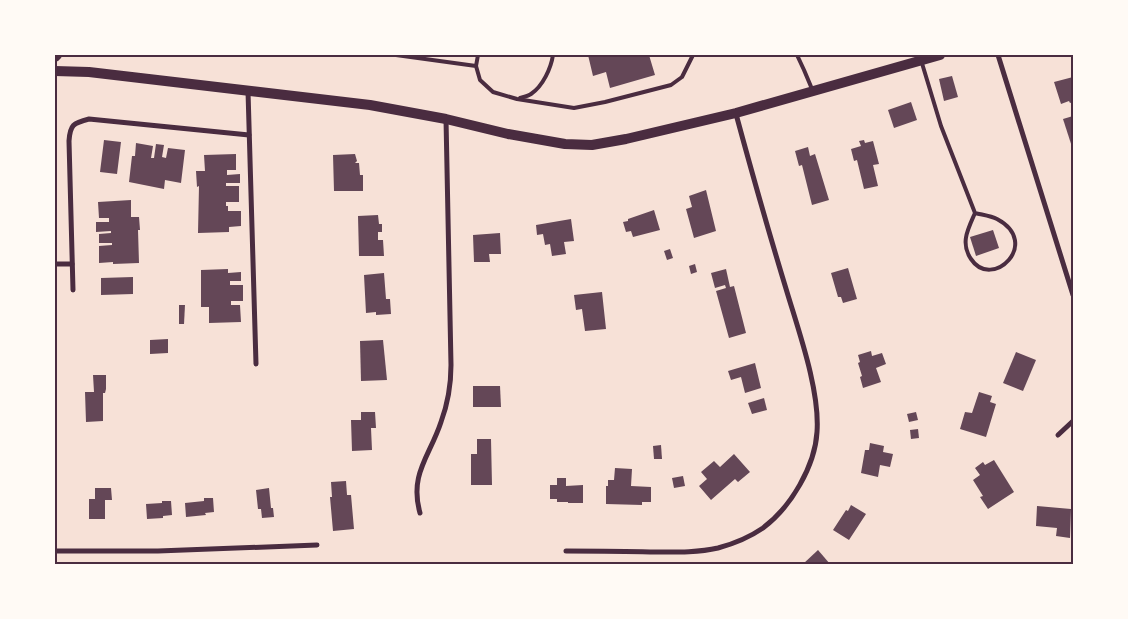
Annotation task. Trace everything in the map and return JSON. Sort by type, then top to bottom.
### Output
[{"type":"main road","points":[[55,72],[89,72],[370,105],[446,119],[508,134],[566,144],[592,145],[626,139],[736,113],[940,55]]},
{"type":"street","points":[[998,55],[1073,295]]},
{"type":"street","points":[[248,90],[256,364]]},
{"type":"street","points":[[566,551],[682,552],[717,548],[747,537],[762,528],[776,516],[790,499],[810,467],[815,449],[817,408],[799,333],[736,113]]},
{"type":"street","points":[[73,290],[69,141],[70,130],[76,122],[89,119],[248,135]]},
{"type":"street","points":[[420,513],[417,501],[421,467],[441,424],[450,391],[452,365],[446,119]]},
{"type":"street","points":[[55,264],[72,264]]},
{"type":"street","points":[[1058,435],[1073,421]]},
{"type":"street","points":[[55,551],[158,551],[317,545]]},
{"type":"lane","points":[[396,55],[476,66]]},
{"type":"lane","points":[[478,55],[476,66],[480,80],[493,92],[517,99],[574,108],[671,85],[682,77],[693,55]]},
{"type":"lane","points":[[517,99],[532,93],[544,80],[552,63],[553,55]]},
{"type":"lane","points":[[796,55],[813,92]]},
{"type":"lane","points":[[921,60],[941,126],[975,213],[966,233],[964,243],[966,251],[977,267],[986,270],[1004,265],[1012,258],[1016,244],[1010,228],[995,218],[975,213]]},
{"type":"building","points":[[588,55],[649,55],[655,75],[610,88],[606,72],[593,76]]},
{"type":"building","points":[[952,76],[958,97],[944,101],[939,79]]},
{"type":"building","points":[[1073,77],[1073,102],[1070,103],[1069,101],[1061,104],[1054,82]]},
{"type":"building","points":[[911,102],[917,120],[894,128],[888,110]]},
{"type":"building","points":[[1073,116],[1073,150],[1063,119]]},
{"type":"building","points":[[104,140],[121,142],[117,174],[100,172]]},
{"type":"building","points":[[864,140],[865,143],[873,141],[879,164],[873,165],[878,186],[864,189],[857,160],[854,161],[851,149],[861,146],[859,141]]},
{"type":"building","points":[[136,143],[153,146],[151,158],[154,158],[156,144],[164,145],[162,157],[166,158],[168,148],[185,150],[181,183],[165,180],[164,189],[129,182],[132,156],[135,156]]},
{"type":"building","points":[[808,147],[810,156],[815,154],[829,200],[812,205],[802,165],[799,166],[795,151]]},
{"type":"building","points":[[236,154],[236,170],[227,170],[227,175],[240,174],[240,183],[226,183],[226,186],[239,186],[239,202],[226,202],[226,206],[228,206],[228,211],[241,211],[241,226],[229,227],[229,232],[198,233],[199,186],[197,187],[196,171],[205,171],[204,155]]},
{"type":"building","points":[[355,154],[357,161],[355,163],[359,163],[360,175],[363,175],[363,191],[334,191],[333,155]]},
{"type":"building","points":[[706,190],[716,231],[694,238],[686,209],[692,207],[689,196]]},
{"type":"building","points":[[131,200],[131,217],[139,217],[139,263],[99,263],[99,246],[112,245],[112,243],[99,243],[99,234],[111,233],[111,231],[96,232],[96,222],[109,222],[109,218],[99,218],[98,202]]},
{"type":"building","points":[[654,210],[660,230],[633,237],[631,231],[626,232],[623,222]]},
{"type":"building","points":[[378,215],[379,224],[382,224],[382,232],[378,232],[378,240],[383,240],[384,256],[359,256],[358,216]]},
{"type":"building","points":[[571,219],[574,241],[564,242],[566,254],[552,256],[550,244],[545,245],[543,234],[537,235],[536,225]]},
{"type":"building","points":[[993,230],[999,248],[976,256],[970,237]]},
{"type":"building","points":[[500,233],[501,254],[489,254],[490,262],[474,262],[473,235]]},
{"type":"building","points":[[670,249],[673,258],[667,260],[664,251]]},
{"type":"building","points":[[695,264],[697,272],[691,274],[689,266]]},
{"type":"building","points":[[848,268],[857,299],[843,303],[841,297],[838,297],[831,273]]},
{"type":"building","points":[[228,269],[228,273],[241,272],[241,281],[230,281],[230,285],[243,285],[243,301],[231,301],[231,305],[240,305],[241,322],[209,323],[209,307],[201,307],[201,270]]},
{"type":"building","points":[[726,269],[730,287],[734,286],[746,333],[729,338],[716,291],[726,288],[725,285],[715,288],[711,273]]},
{"type":"building","points":[[384,273],[386,299],[390,299],[391,314],[376,315],[376,312],[366,313],[364,275]]},
{"type":"building","points":[[133,277],[133,294],[101,295],[101,278]]},
{"type":"building","points":[[602,292],[606,329],[585,331],[582,309],[576,310],[574,295]]},
{"type":"building","points":[[179,305],[185,305],[184,324],[179,324]]},
{"type":"building","points":[[168,339],[168,353],[150,354],[150,340]]},
{"type":"building","points":[[383,340],[387,380],[361,381],[360,341]]},
{"type":"building","points":[[871,351],[872,356],[882,353],[886,364],[876,368],[881,382],[863,388],[858,355]]},
{"type":"building","points":[[1016,352],[1036,360],[1023,391],[1003,383]]},
{"type":"building","points":[[755,363],[761,388],[745,393],[741,377],[731,380],[728,371]]},
{"type":"building","points":[[93,375],[106,375],[106,389],[105,393],[103,393],[103,421],[86,422],[85,392],[94,392]]},
{"type":"building","points":[[473,386],[500,386],[501,407],[473,407]]},
{"type":"building","points":[[979,392],[992,396],[990,402],[996,404],[986,437],[960,429],[965,412],[972,413]]},
{"type":"building","points":[[764,398],[767,410],[752,414],[748,403]]},
{"type":"building","points":[[361,412],[375,412],[376,428],[371,428],[372,450],[352,451],[351,420],[361,420]]},
{"type":"building","points":[[916,412],[918,420],[909,422],[907,414]]},
{"type":"building","points":[[918,429],[919,438],[911,439],[910,430]]},
{"type":"building","points":[[477,439],[491,439],[492,485],[471,485],[471,454],[477,454]]},
{"type":"building","points":[[870,443],[884,446],[883,452],[893,454],[890,467],[880,465],[878,477],[861,473],[865,450],[869,450]]},
{"type":"building","points":[[661,445],[662,459],[654,459],[653,446]]},
{"type":"building","points":[[734,454],[750,472],[738,482],[735,479],[711,500],[699,486],[707,479],[701,472],[714,461],[720,467]]},
{"type":"building","points":[[994,460],[1014,492],[988,509],[980,497],[983,496],[973,480],[980,475],[975,468],[983,462],[985,465]]},
{"type":"building","points":[[615,468],[632,469],[631,486],[651,487],[651,502],[642,502],[642,505],[606,504],[606,486],[608,486],[608,480],[614,480]]},
{"type":"building","points":[[683,476],[685,486],[674,488],[672,478]]},
{"type":"building","points":[[557,478],[566,478],[566,486],[583,485],[583,503],[557,502],[557,499],[550,499],[550,485],[557,485]]},
{"type":"building","points":[[346,481],[347,495],[351,495],[354,529],[333,531],[330,497],[332,497],[331,482]]},
{"type":"building","points":[[95,488],[111,488],[112,500],[105,500],[105,519],[89,519],[89,499],[95,499]]},
{"type":"building","points":[[269,488],[274,517],[262,518],[261,509],[258,509],[256,490]]},
{"type":"building","points":[[204,498],[213,498],[214,512],[205,513],[206,515],[186,517],[185,503],[204,501]]},
{"type":"building","points":[[162,501],[171,501],[172,515],[163,516],[163,518],[147,519],[146,504],[162,503]]},
{"type":"building","points":[[851,505],[866,514],[849,540],[833,530]]},
{"type":"building","points":[[1037,506],[1071,509],[1070,538],[1056,536],[1057,528],[1036,526]]},
{"type":"building","points":[[818,550],[830,564],[803,564]]}]
